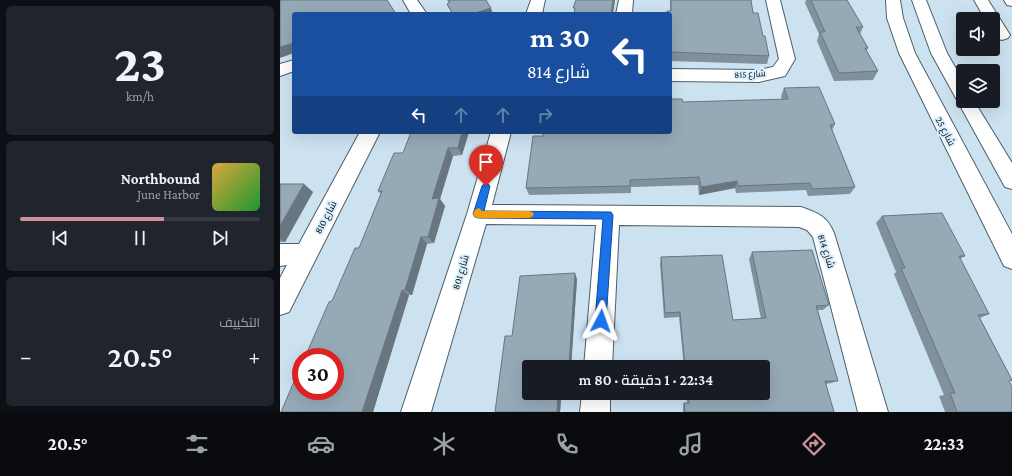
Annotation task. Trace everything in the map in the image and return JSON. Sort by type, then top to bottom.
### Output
[{"type":"street","points":[[410,0],[418,12]]},
{"type":"street","points":[[535,12],[538,0]]},
{"type":"street","points":[[624,12],[626,0]]},
{"type":"street","name":"شارع 815","points":[[672,75],[759,76],[779,72],[787,59],[773,0]]},
{"type":"street","name":"شارع 25","points":[[893,0],[896,18],[906,53],[1012,258]]},
{"type":"street","points":[[919,0],[939,53],[956,84]]},
{"type":"street","points":[[981,0],[989,12]]},
{"type":"street","points":[[1000,31],[1002,35]]},
{"type":"street","points":[[280,70],[292,66]]},
{"type":"street","points":[[969,108],[1012,181]]},
{"type":"street","name":"شارع 810","points":[[280,303],[369,134]]},
{"type":"street","name":"شارع 801","points":[[416,412],[478,214],[500,134]]},
{"type":"street","name":"شارع 814","points":[[478,214],[801,218],[815,223],[824,233],[873,412]]},
{"type":"street","points":[[598,360],[608,215]]},
{"type":"street","points":[[280,255],[305,254]]},
{"type":"street","points":[[595,412],[596,400]]},
{"type":"building","points":[[387,0],[395,12],[292,12],[292,44],[280,47],[280,1]]},
{"type":"building","points":[[449,0],[486,0],[491,8],[478,12],[452,12],[447,4],[450,2]]},
{"type":"building","points":[[576,0],[613,0],[611,12],[574,12],[575,8],[573,8]]},
{"type":"building","points":[[671,0],[751,0],[753,13],[758,13],[769,56],[672,52],[672,12],[667,12],[671,11]]},
{"type":"building","points":[[811,0],[847,0],[863,27],[856,27],[868,48],[865,48],[878,71],[839,73],[820,32],[825,32]]},
{"type":"building","points":[[819,87],[835,124],[830,125],[855,187],[812,189],[810,183],[738,186],[737,181],[701,187],[699,177],[630,180],[630,186],[526,188],[533,136],[543,136],[543,134],[672,134],[672,99],[682,99],[683,102],[788,99],[784,88]]},
{"type":"building","points":[[410,134],[462,134],[458,148],[448,148],[432,199],[439,198],[428,237],[421,237],[405,290],[402,290],[362,412],[281,412],[292,386],[292,400],[344,400],[344,348],[309,348],[329,302],[332,301],[355,248],[359,248],[382,191],[378,191],[394,153],[403,153]]},
{"type":"building","points":[[280,184],[304,184],[280,226]]},
{"type":"building","points":[[942,213],[965,256],[959,256],[989,314],[978,315],[1012,380],[1009,381],[1012,387],[1012,412],[957,412],[950,393],[955,393],[901,268],[905,268],[882,216]]},
{"type":"building","points":[[812,250],[829,305],[816,306],[838,381],[825,381],[834,412],[685,412],[684,403],[689,403],[689,400],[770,400],[770,360],[684,360],[680,312],[665,313],[661,257],[722,255],[733,320],[766,318],[752,252]]},
{"type":"building","points":[[575,273],[569,360],[522,360],[522,400],[558,400],[557,412],[495,412],[505,336],[512,336],[520,276]]},
{"type":"slow traffic","points":[[479,212],[478,214],[529,214]]},
{"type":"route","points":[[486,186],[478,214],[608,215],[601,321]]}]
